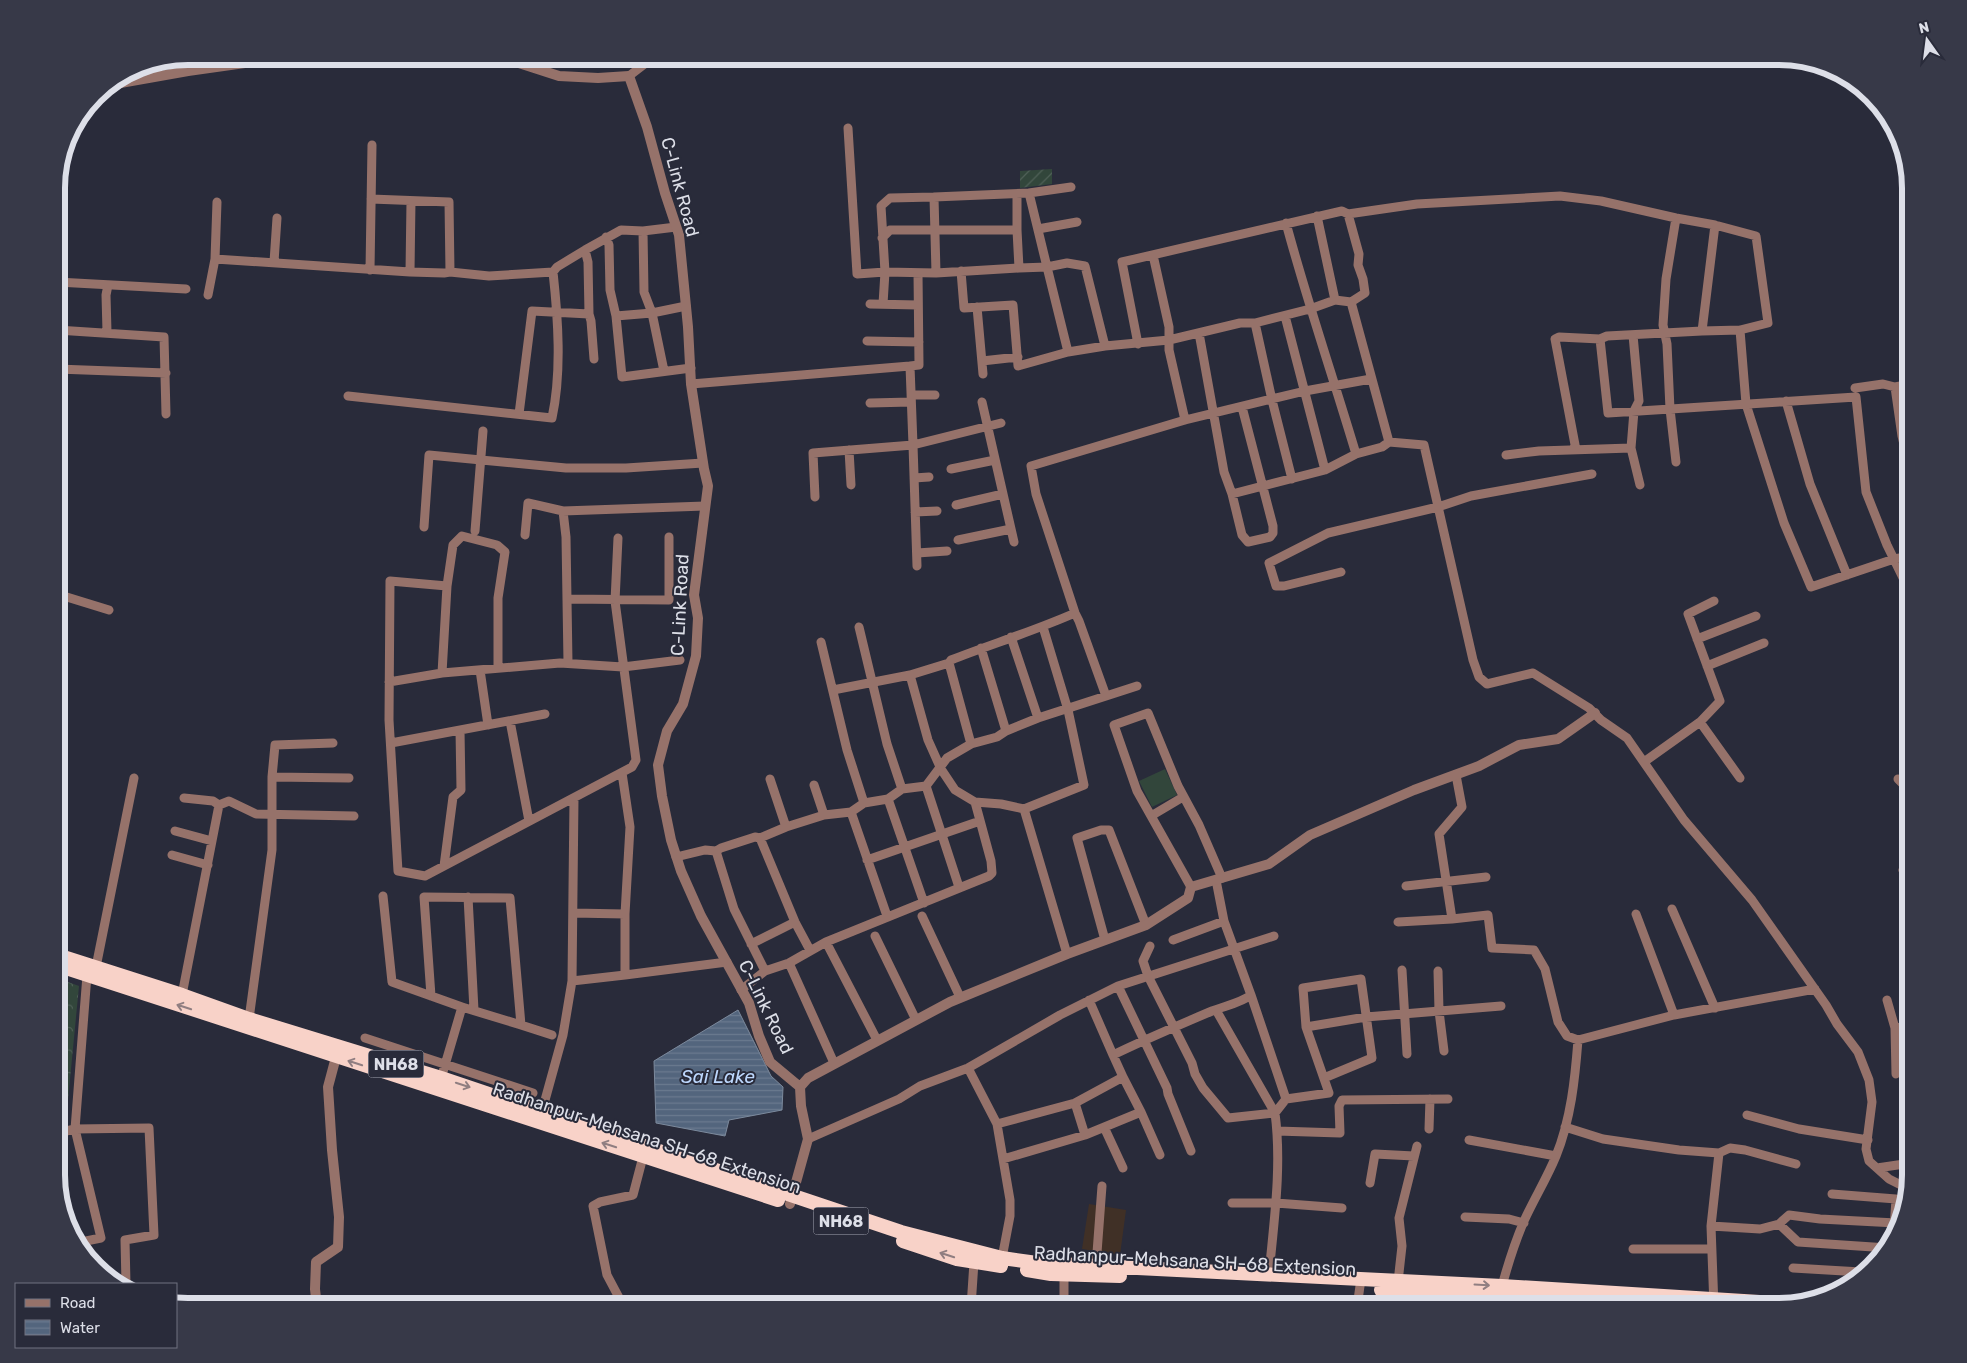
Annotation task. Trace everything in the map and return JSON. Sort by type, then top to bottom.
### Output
[{"type":"highway","name":"NH68","points":[[65,959],[92,971],[182,995],[249,1019],[542,1111],[644,1151]]},
{"type":"highway","name":"Radhanpur-Mehsana SH-68 Extension","points":[[65,966],[92,971],[336,1057],[441,1078],[644,1151],[792,1200],[957,1259],[1064,1274],[1360,1284],[1541,1298]]},
{"type":"highway","name":"NH68","points":[[792,1200],[901,1232],[1002,1258],[1037,1263],[1269,1274],[1360,1284],[1398,1282],[1502,1286],[1652,1298]]},
{"type":"street","points":[[188,71],[189,65]]},
{"type":"street","points":[[127,82],[230,65]]},
{"type":"street","points":[[525,65],[559,76],[598,78],[629,76],[643,65]]},
{"type":"street","name":"C-Link Road","points":[[629,76],[647,127],[679,235],[691,384],[708,486],[694,595],[698,618],[696,656],[683,704],[667,731],[658,765],[662,796],[676,857],[701,916],[749,1003],[759,1036],[770,1062],[800,1087]]},
{"type":"street","points":[[848,128],[857,274],[885,272],[936,273],[1047,267],[1067,263],[1085,266],[1105,346]]},
{"type":"street","points":[[370,270],[372,145]]},
{"type":"street","points":[[883,304],[885,272],[881,206],[890,198],[1017,194],[1071,186]]},
{"type":"street","points":[[1029,193],[1068,352]]},
{"type":"street","points":[[1017,194],[1016,230],[1019,268]]},
{"type":"street","points":[[1138,344],[1122,262],[1342,211],[1348,214],[1417,204],[1560,196],[1601,201],[1676,218],[1715,224],[1756,236],[1768,323],[1740,330],[1607,336],[1600,339],[1559,337],[1554,339],[1576,450]]},
{"type":"street","points":[[934,197],[936,273]]},
{"type":"street","points":[[371,199],[449,202],[450,272]]},
{"type":"street","points":[[410,272],[412,201]]},
{"type":"street","points":[[208,295],[215,259],[217,202]]},
{"type":"street","points":[[961,271],[964,308],[1013,304],[1018,366],[1068,352],[1105,346],[1169,340],[1240,323],[1255,323],[1310,309],[1334,300],[1351,302],[1365,293],[1358,265],[1359,254],[1348,214]]},
{"type":"street","points":[[1317,216],[1334,300]]},
{"type":"street","points":[[274,262],[277,218]]},
{"type":"street","points":[[1676,218],[1666,280],[1663,324],[1667,344],[1670,409],[1676,462]]},
{"type":"street","points":[[1038,229],[1077,222]]},
{"type":"street","points":[[1286,223],[1310,309],[1356,454]]},
{"type":"street","points":[[1702,331],[1715,224]]},
{"type":"street","points":[[348,396],[552,418],[556,397],[557,313],[553,272],[557,267],[621,230],[643,231],[676,227]]},
{"type":"street","points":[[882,238],[890,230],[1016,230]]},
{"type":"street","points":[[643,231],[644,292],[652,313],[664,371]]},
{"type":"street","points":[[606,237],[609,245],[610,290],[616,316],[622,377],[690,368]]},
{"type":"street","points":[[585,250],[588,262],[589,314],[594,360]]},
{"type":"street","points":[[1153,255],[1169,327],[1169,350],[1185,420]]},
{"type":"street","points":[[215,259],[370,270],[450,272],[489,276],[553,272]]},
{"type":"street","points":[[691,384],[919,365],[918,273]]},
{"type":"street","points":[[65,283],[186,289]]},
{"type":"street","points":[[107,332],[106,295],[108,285]]},
{"type":"street","points":[[1351,302],[1389,442]]},
{"type":"street","points":[[870,304],[918,304]]},
{"type":"street","points":[[616,316],[652,313],[686,306]]},
{"type":"street","points":[[977,307],[983,374]]},
{"type":"street","points":[[519,414],[532,311],[589,314]]},
{"type":"street","points":[[1285,316],[1325,470]]},
{"type":"street","points":[[1255,323],[1292,479]]},
{"type":"street","points":[[65,330],[164,337],[166,414]]},
{"type":"street","points":[[1740,330],[1746,404],[1784,523],[1812,588],[1847,574],[1902,558]]},
{"type":"street","points":[[1199,333],[1224,472],[1232,494],[1242,535],[1248,542],[1255,542],[1270,537],[1273,533],[1273,526],[1242,407]]},
{"type":"street","points":[[1633,335],[1639,401],[1634,411],[1632,448],[1640,485]]},
{"type":"street","points":[[1600,339],[1608,413],[1856,397],[1866,492],[1902,576]]},
{"type":"street","points":[[867,341],[918,342]]},
{"type":"street","points":[[982,361],[1018,358]]},
{"type":"street","points":[[910,366],[917,566]]},
{"type":"street","points":[[65,369],[166,373]]},
{"type":"street","points":[[1106,696],[1075,613],[1036,494],[1031,466],[1185,420],[1304,391],[1371,379]]},
{"type":"street","points":[[1855,388],[1883,384],[1902,385]]},
{"type":"street","points":[[1895,386],[1902,436]]},
{"type":"street","points":[[870,403],[935,395]]},
{"type":"street","points":[[1786,401],[1810,484],[1847,574]]},
{"type":"street","points":[[982,402],[1014,542]]},
{"type":"street","points":[[815,497],[813,453],[913,445],[1001,423]]},
{"type":"street","points":[[476,531],[482,431]]},
{"type":"street","points":[[1232,494],[1325,470],[1356,454],[1382,447],[1389,442],[1424,445],[1473,660],[1479,677],[1487,684],[1533,673],[1595,714],[1627,738],[1684,820],[1752,900],[1858,1052],[1869,1080],[1872,1102],[1866,1149],[1870,1161],[1889,1179],[1901,1185]]},
{"type":"street","points":[[1506,455],[1539,451],[1632,448]]},
{"type":"street","points":[[849,450],[851,485]]},
{"type":"street","points":[[424,526],[429,455],[566,468],[626,468],[703,463]]},
{"type":"street","points":[[951,469],[995,460]]},
{"type":"street","points":[[1341,572],[1284,586],[1276,586],[1269,563],[1328,533],[1438,507],[1497,490],[1592,474]]},
{"type":"street","points":[[914,478],[929,477]]},
{"type":"street","points":[[956,505],[1003,494]]},
{"type":"street","points":[[526,535],[528,503],[563,511],[705,506]]},
{"type":"street","points":[[563,511],[566,537],[568,663]]},
{"type":"street","points":[[915,512],[937,512]]},
{"type":"street","points":[[958,540],[1011,529]]},
{"type":"street","points":[[442,673],[447,586],[453,545],[462,536],[497,545],[505,552],[498,598],[498,668]]},
{"type":"street","points":[[567,599],[669,600],[669,537]]},
{"type":"street","points":[[447,586],[390,581],[391,743],[398,871],[425,876],[622,773],[632,767],[636,760],[615,600],[618,538]]},
{"type":"street","points":[[917,553],[948,551]]},
{"type":"street","points":[[65,597],[109,610]]},
{"type":"street","points":[[1644,762],[1700,722],[1720,701],[1688,614],[1714,601]]},
{"type":"street","points":[[833,690],[910,674],[949,663],[950,660],[1043,627],[1075,613]]},
{"type":"street","points":[[1697,639],[1756,616]]},
{"type":"street","points":[[859,627],[887,744],[902,790]]},
{"type":"street","points":[[910,674],[928,740],[941,769],[955,790],[975,802],[1001,804],[1024,809],[1084,785],[1068,710],[1043,627]]},
{"type":"street","points":[[1011,637],[1038,718]]},
{"type":"street","points":[[821,642],[847,750],[864,803]]},
{"type":"street","points":[[1707,666],[1764,643]]},
{"type":"street","points":[[981,648],[1006,731]]},
{"type":"street","points":[[390,682],[442,673],[498,668],[568,663],[623,667],[680,660]]},
{"type":"street","points":[[949,663],[972,744]]},
{"type":"street","points":[[480,670],[488,725]]},
{"type":"street","points":[[676,857],[705,850],[716,851],[755,837],[760,838],[786,827],[824,815],[851,812],[864,803],[888,799],[902,790],[926,786],[941,769],[947,758],[972,744],[997,737],[1006,731],[1038,718],[1068,710],[1137,686]]},
{"type":"street","points":[[792,1200],[808,1139],[801,1106],[800,1087],[808,1078],[960,997],[1146,925],[1188,898],[1191,888],[1137,791],[1114,724],[1148,713],[1183,797],[1199,825],[1219,879],[1224,921],[1286,1100]]},
{"type":"street","points":[[391,743],[544,714]]},
{"type":"street","points":[[1191,888],[1269,864],[1310,835],[1414,790],[1479,766],[1519,745],[1558,739],[1595,714]]},
{"type":"street","points":[[510,721],[529,821]]},
{"type":"street","points":[[1700,722],[1740,778]]},
{"type":"street","points":[[444,866],[453,797],[461,790],[460,730]]},
{"type":"street","points":[[249,1019],[272,850],[272,778],[275,745],[333,743]]},
{"type":"street","points":[[622,773],[630,827],[625,914],[625,975]]},
{"type":"street","points":[[1452,919],[1439,834],[1462,807],[1456,775]]},
{"type":"street","points":[[85,1241],[101,1238],[75,1129],[92,971],[134,778]]},
{"type":"street","points":[[272,778],[349,778]]},
{"type":"street","points":[[770,779],[786,827]]},
{"type":"street","points":[[1898,779],[1902,783]]},
{"type":"street","points":[[814,785],[824,815]]},
{"type":"street","points":[[926,786],[959,887]]},
{"type":"street","points":[[1151,816],[1183,797]]},
{"type":"street","points":[[184,798],[213,801],[220,805]]},
{"type":"street","points":[[542,1111],[563,1035],[572,981],[574,798]]},
{"type":"street","points":[[888,799],[924,903]]},
{"type":"street","points":[[220,805],[229,801],[256,814],[354,816]]},
{"type":"street","points":[[742,990],[765,971],[789,963],[826,942],[959,887],[983,880],[992,873],[991,861],[975,802]]},
{"type":"street","points":[[182,995],[220,805]]},
{"type":"street","points":[[1024,809],[1067,954]]},
{"type":"street","points":[[851,812],[887,916]]},
{"type":"street","points":[[868,860],[980,821]]},
{"type":"street","points":[[1106,940],[1077,838],[1101,830],[1109,830],[1146,925]]},
{"type":"street","points":[[175,831],[212,841]]},
{"type":"street","points":[[760,838],[795,922],[810,950]]},
{"type":"street","points":[[716,851],[734,910],[765,971]]},
{"type":"street","points":[[172,855],[208,865]]},
{"type":"street","points":[[1406,886],[1486,876]]},
{"type":"street","points":[[383,896],[392,982],[462,1007],[552,1035]]},
{"type":"street","points":[[431,996],[424,897],[510,898],[521,1025]]},
{"type":"street","points":[[468,897],[474,1010]]},
{"type":"street","points":[[1672,909],[1715,1008]]},
{"type":"street","points":[[573,913],[625,914]]},
{"type":"street","points":[[1636,914],[1674,1015]]},
{"type":"street","points":[[1398,922],[1488,915],[1492,948],[1534,950],[1545,969],[1558,1022],[1567,1036],[1578,1040],[1674,1015],[1815,990]]},
{"type":"street","points":[[922,916],[960,997]]},
{"type":"street","points":[[1172,940],[1224,921]]},
{"type":"street","points":[[751,944],[795,922]]},
{"type":"street","points":[[875,936],[916,1020]]},
{"type":"street","points":[[808,1139],[899,1099],[920,1086],[968,1068],[1089,1000],[1118,986],[1274,936]]},
{"type":"street","points":[[826,942],[877,1040]]},
{"type":"street","points":[[1150,946],[1143,961],[1148,976],[1175,1026],[1195,1074],[1203,1088],[1228,1118],[1274,1113],[1286,1100],[1329,1093],[1306,1027],[1303,988],[1361,979],[1372,1058],[1324,1078]]},
{"type":"street","points":[[572,981],[727,962]]},
{"type":"street","points":[[789,963],[834,1064]]},
{"type":"street","points":[[1402,970],[1406,1054]]},
{"type":"street","points":[[1438,971],[1439,1011],[1444,1051]]},
{"type":"street","points":[[1118,986],[1167,1088],[1191,1151]]},
{"type":"street","points":[[1113,1055],[1175,1026],[1246,1000],[1251,996]]},
{"type":"street","points":[[1089,1000],[1160,1155]]},
{"type":"street","points":[[1887,1000],[1895,1028],[1896,1074]]},
{"type":"street","points":[[1306,1027],[1366,1018],[1501,1006]]},
{"type":"street","points":[[441,1078],[462,1007]]},
{"type":"street","points":[[1216,1010],[1274,1113],[1277,1132],[1276,1203],[1269,1274]]},
{"type":"street","points":[[1895,1028],[1902,1027]]},
{"type":"street","points":[[365,1038],[441,1078],[533,1093]]},
{"type":"street","points":[[1502,1286],[1524,1223],[1556,1156],[1574,1086],[1578,1040]]},
{"type":"street","points":[[316,1298],[316,1262],[338,1247],[339,1217],[328,1087],[336,1057]]},
{"type":"street","points":[[968,1068],[997,1124],[1010,1200],[1010,1216],[1002,1258]]},
{"type":"street","points":[[997,1124],[1075,1103],[1123,1077]]},
{"type":"street","points":[[1429,1129],[1430,1099]]},
{"type":"street","points":[[1277,1132],[1340,1134],[1339,1106],[1342,1100],[1448,1099]]},
{"type":"street","points":[[1075,1103],[1085,1135]]},
{"type":"street","points":[[1003,1158],[1085,1135],[1141,1112]]},
{"type":"street","points":[[1747,1115],[1799,1129],[1868,1140]]},
{"type":"street","points":[[1104,1127],[1123,1168]]},
{"type":"street","points":[[1564,1127],[1603,1139],[1679,1150],[1719,1153],[1730,1148],[1738,1149],[1796,1164]]},
{"type":"street","points":[[65,1131],[75,1129],[150,1128],[154,1236],[126,1240],[126,1280]]},
{"type":"street","points":[[1469,1140],[1556,1156]]},
{"type":"street","points":[[1398,1282],[1402,1246],[1399,1218],[1417,1146]]},
{"type":"street","points":[[619,1298],[607,1275],[593,1206],[600,1202],[634,1195],[644,1151]]},
{"type":"street","points":[[1714,1298],[1711,1226],[1719,1153]]},
{"type":"street","points":[[1370,1183],[1375,1154],[1414,1156]]},
{"type":"street","points":[[1877,1168],[1902,1164]]},
{"type":"street","points":[[1096,1266],[1102,1186]]},
{"type":"street","points":[[1832,1194],[1896,1199],[1895,1213]]},
{"type":"street","points":[[1232,1203],[1276,1203],[1342,1208]]},
{"type":"street","points":[[1711,1226],[1760,1229],[1779,1224],[1789,1215],[1891,1225]]},
{"type":"street","points":[[1465,1217],[1510,1219],[1524,1223]]},
{"type":"street","points":[[1779,1224],[1798,1242],[1878,1247]]},
{"type":"street","points":[[1633,1249],[1711,1250]]},
{"type":"street","points":[[972,1298],[974,1262]]},
{"type":"street","points":[[1793,1268],[1854,1272]]},
{"type":"street","points":[[1064,1274],[1064,1298]]},
{"type":"street","points":[[1358,1298],[1360,1284]]},
{"type":"shaded area","points":[[1089,1204],[1126,1210],[1120,1255],[1082,1249]]},
{"type":"green space","points":[[1052,169],[1052,184],[1020,188],[1020,171]]},
{"type":"green space","points":[[1165,769],[1177,795],[1152,807],[1139,781]]},
{"type":"green space","points":[[65,981],[79,986],[67,1110],[65,1110]]},
{"type":"water","name":"Sai Lake","points":[[738,1010],[771,1076],[783,1087],[782,1110],[729,1120],[725,1136],[656,1123],[654,1061]]}]
